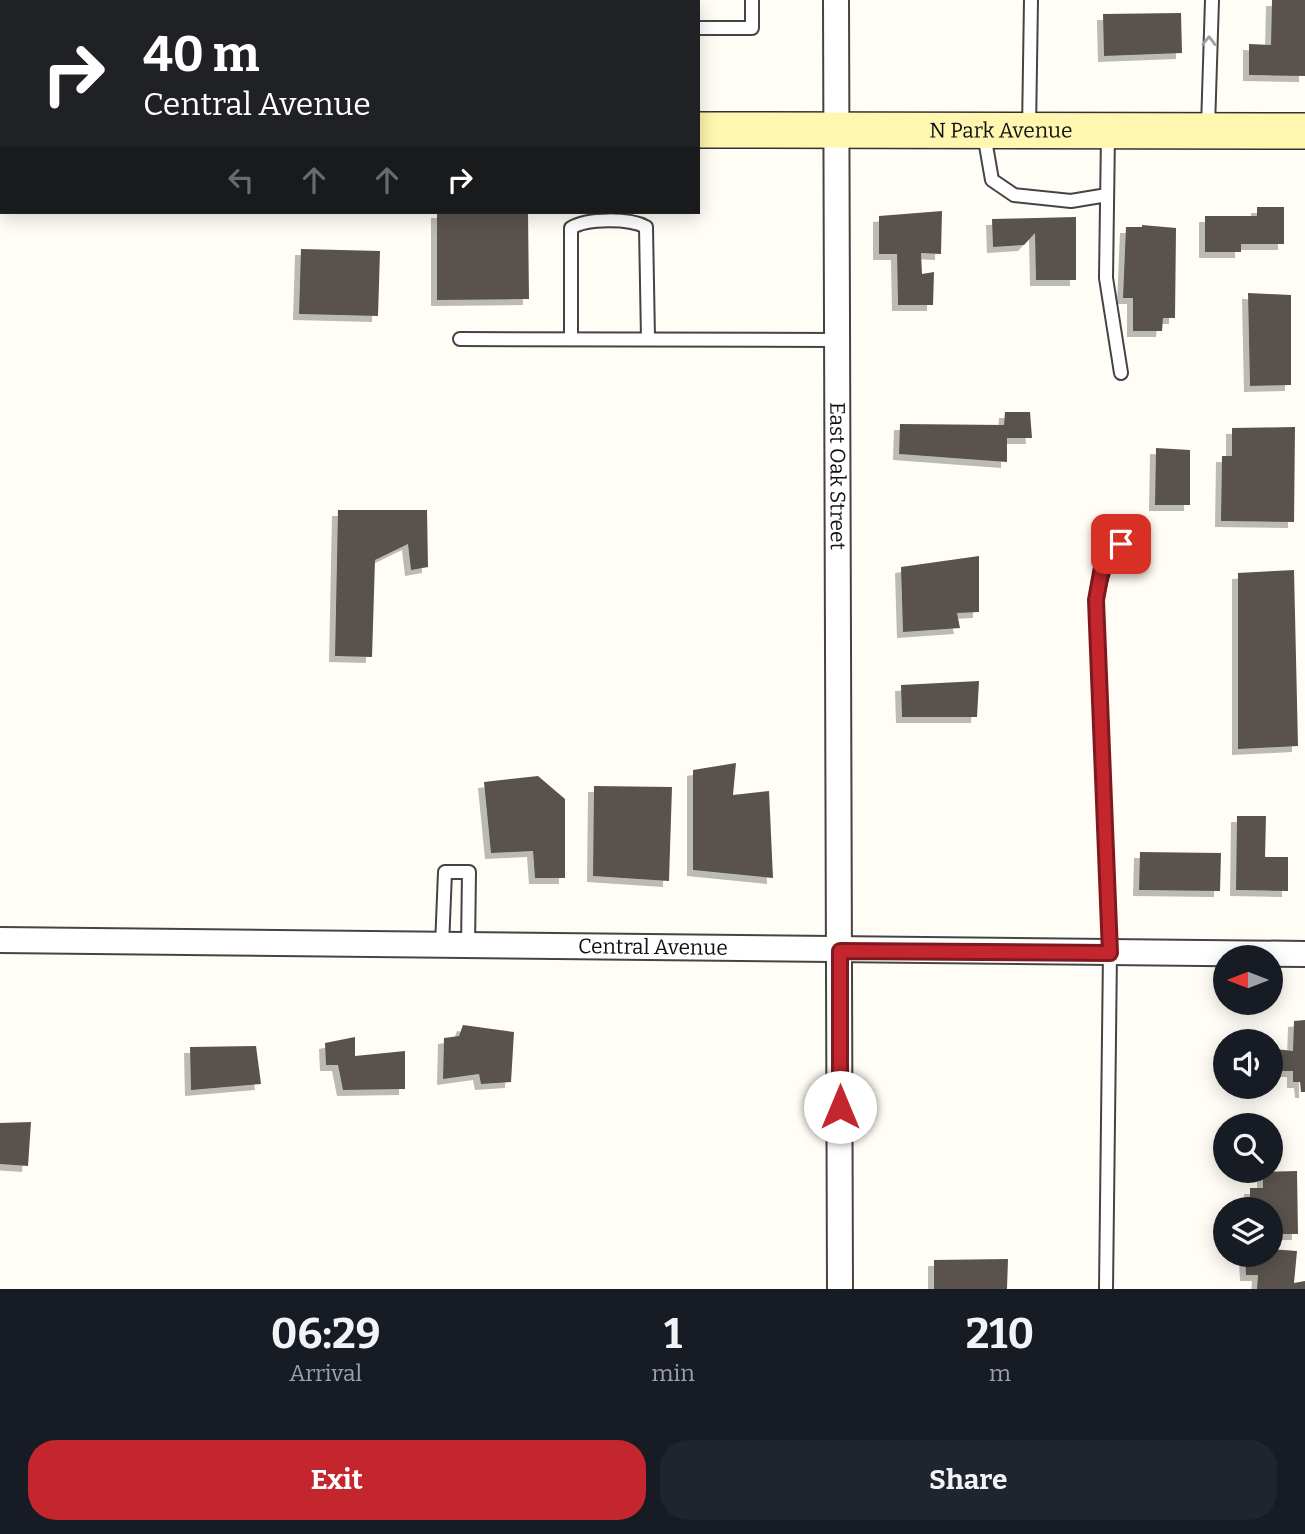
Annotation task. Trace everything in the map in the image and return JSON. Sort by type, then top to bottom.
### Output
[{"type":"main road","name":"N Park Avenue","points":[[700,130],[1305,131]]},
{"type":"street","name":"East Oak Street","points":[[836,0],[840,1289]]},
{"type":"street","name":"Central Avenue","points":[[0,940],[1305,954]]},
{"type":"lane","points":[[700,28],[752,29],[752,0]]},
{"type":"lane","points":[[1028,131],[1031,0]]},
{"type":"lane","points":[[1208,131],[1211,1]]},
{"type":"lane","points":[[983,131],[992,180],[1014,195],[1071,201],[1107,195]]},
{"type":"lane","points":[[1108,131],[1106,278],[1121,373]]},
{"type":"lane","points":[[571,339],[571,228],[579,223],[637,222],[646,227],[648,339]]},
{"type":"lane","points":[[460,339],[837,340]]},
{"type":"lane","points":[[1107,1289],[1110,953],[1096,600],[1102,567],[1121,544],[1140,534]]},
{"type":"lane","points":[[442,946],[445,872],[469,872],[468,946]]},
{"type":"building","points":[[1272,0],[1305,0],[1305,76],[1249,75],[1249,44],[1271,45]]},
{"type":"building","points":[[1181,13],[1182,53],[1104,56],[1103,14]]},
{"type":"building","points":[[1257,207],[1284,207],[1284,244],[1241,244],[1241,252],[1205,252],[1205,216],[1257,216]]},
{"type":"building","points":[[942,211],[941,254],[921,253],[922,274],[934,272],[933,305],[898,305],[897,254],[879,254],[879,216]]},
{"type":"building","points":[[437,214],[528,214],[529,299],[437,300]]},
{"type":"building","points":[[1076,217],[1076,280],[1036,280],[1035,233],[1024,245],[993,247],[992,219]]},
{"type":"building","points":[[1142,225],[1176,228],[1175,318],[1163,318],[1162,331],[1133,331],[1133,298],[1123,298],[1126,227]]},
{"type":"building","points":[[301,249],[380,251],[378,316],[299,314]]},
{"type":"building","points":[[1248,293],[1291,295],[1291,385],[1250,386]]},
{"type":"building","points":[[1005,412],[1030,412],[1032,438],[1007,438],[1007,462],[899,454],[900,424],[1004,425]]},
{"type":"building","points":[[1295,427],[1294,522],[1221,521],[1222,456],[1232,456],[1232,428]]},
{"type":"building","points":[[1156,448],[1190,450],[1190,505],[1155,505]]},
{"type":"building","points":[[338,510],[427,510],[428,567],[411,570],[408,544],[375,560],[372,657],[335,656]]},
{"type":"building","points":[[979,556],[979,612],[957,613],[960,628],[903,632],[901,567]]},
{"type":"building","points":[[1294,570],[1298,746],[1238,749],[1238,573]]},
{"type":"building","points":[[979,681],[977,717],[902,717],[901,685]]},
{"type":"building","points":[[736,763],[733,795],[769,791],[773,878],[693,870],[693,770]]},
{"type":"building","points":[[538,776],[565,799],[565,878],[535,878],[533,851],[491,853],[484,782]]},
{"type":"building","points":[[594,786],[672,787],[669,881],[593,876]]},
{"type":"building","points":[[1237,816],[1266,816],[1265,857],[1288,857],[1288,891],[1236,890]]},
{"type":"building","points":[[1140,852],[1221,853],[1220,891],[1139,890]]},
{"type":"building","points":[[1305,1020],[1305,1092],[1301,1092],[1300,1082],[1293,1082],[1293,1071],[1283,1071],[1283,1050],[1293,1051],[1294,1021]]},
{"type":"building","points":[[463,1025],[514,1032],[511,1082],[481,1084],[479,1074],[443,1079],[444,1038],[459,1036]]},
{"type":"building","points":[[355,1037],[355,1056],[405,1051],[405,1089],[343,1090],[338,1065],[326,1065],[325,1043]]},
{"type":"building","points":[[256,1046],[261,1084],[191,1090],[190,1047]]},
{"type":"building","points":[[31,1122],[28,1166],[0,1164],[0,1123]]},
{"type":"building","points":[[1283,1171],[1297,1171],[1298,1234],[1283,1234],[1283,1197],[1250,1197],[1250,1188],[1263,1188],[1263,1183],[1283,1183]]},
{"type":"building","points":[[1283,1250],[1297,1251],[1294,1283],[1305,1281],[1305,1289],[1257,1289],[1258,1275],[1246,1275],[1246,1267],[1283,1267]]},
{"type":"building","points":[[1008,1259],[1007,1289],[934,1289],[934,1260]]},
{"type":"route","points":[[840,1107],[840,951],[1110,953],[1096,600],[1102,567],[1121,544]]}]
